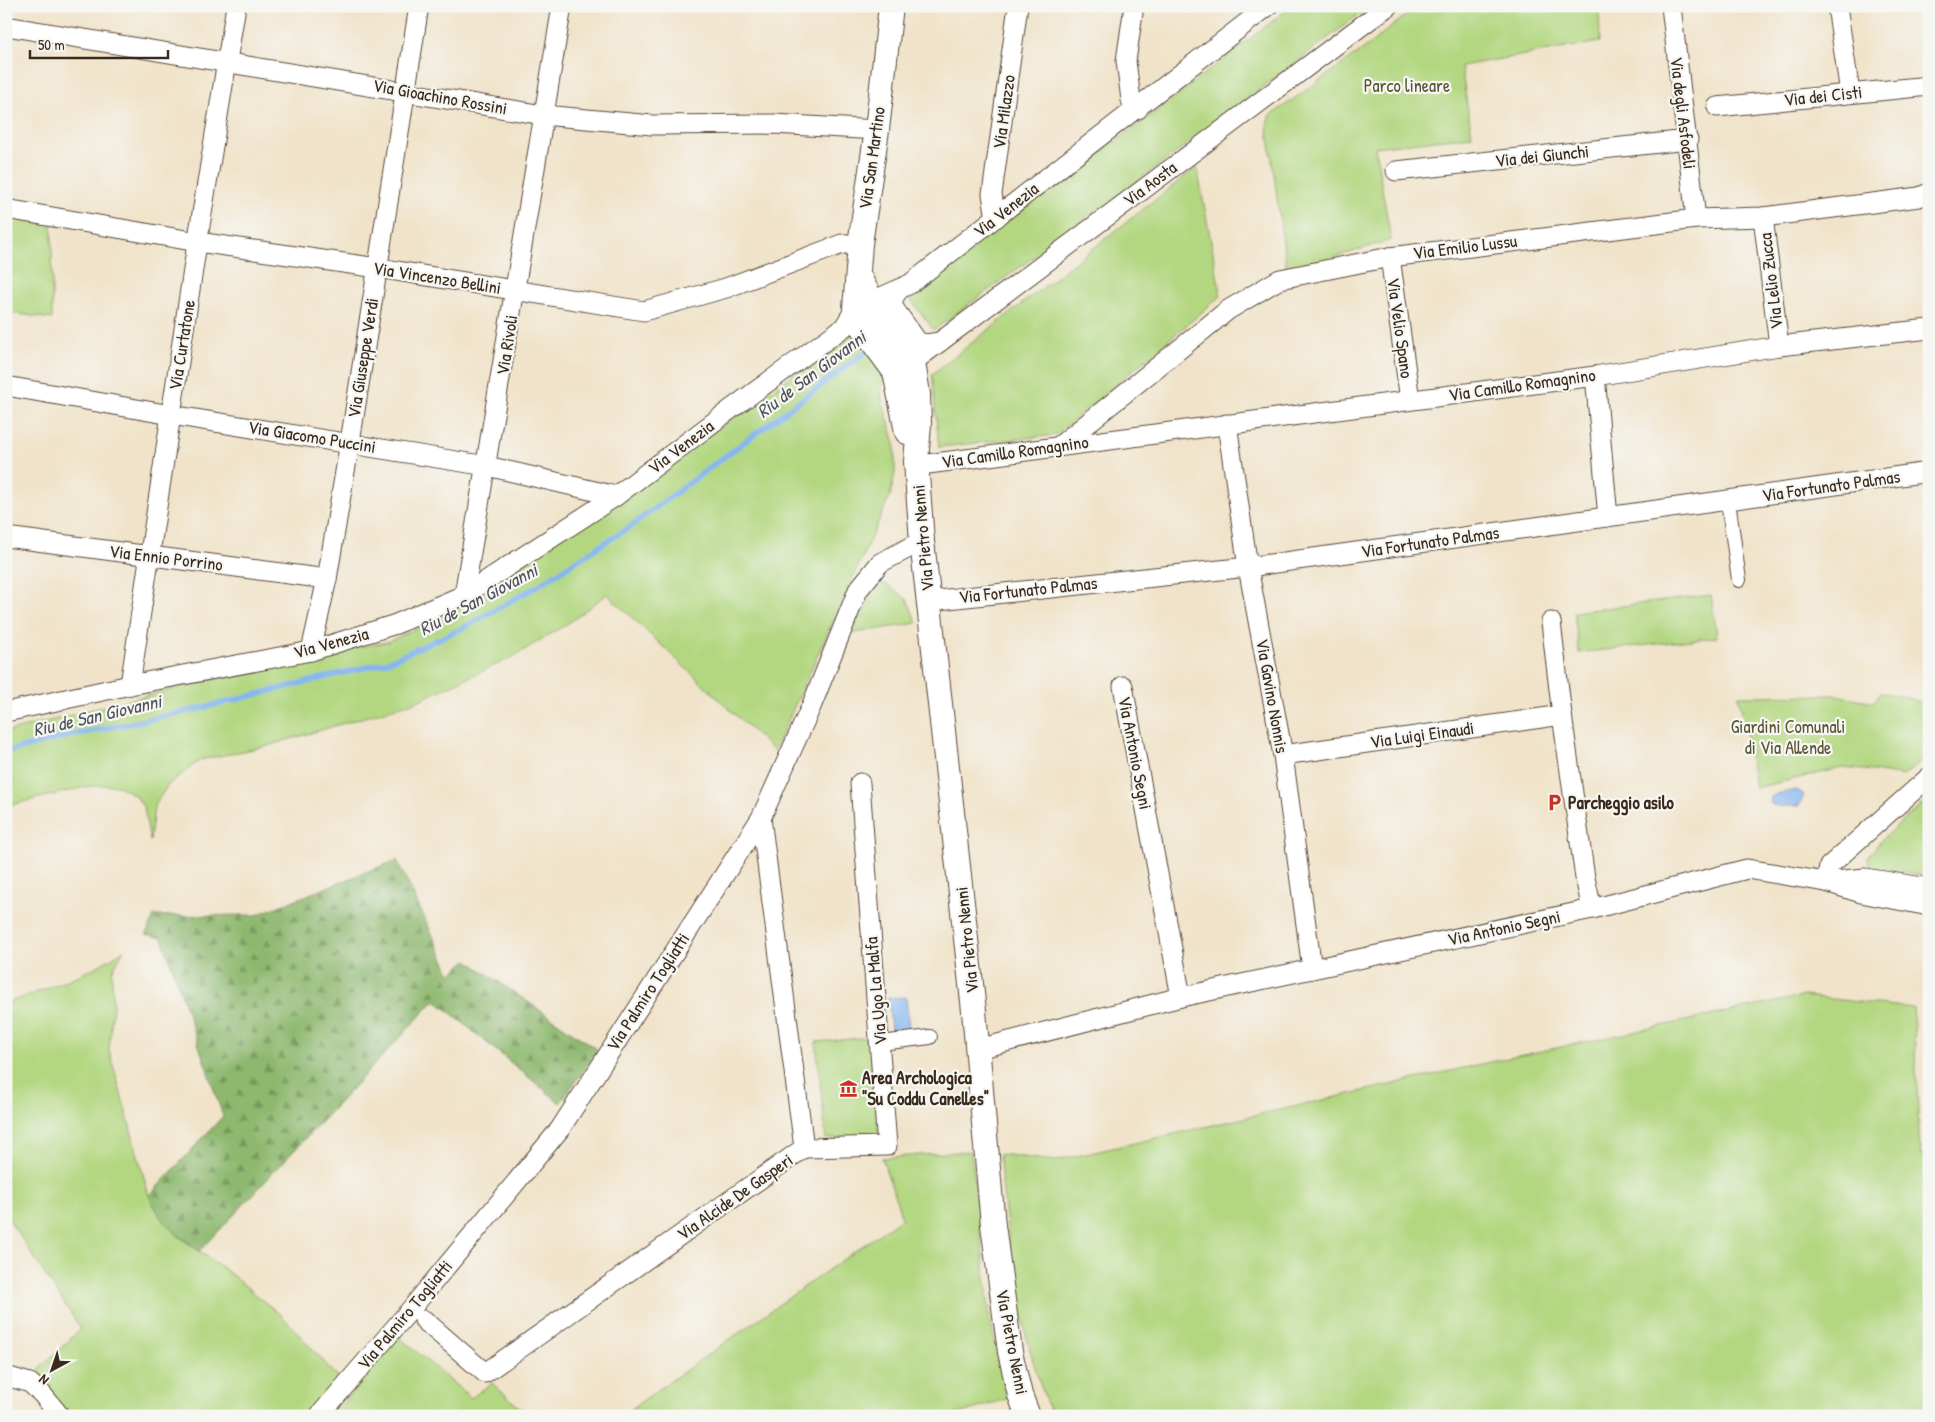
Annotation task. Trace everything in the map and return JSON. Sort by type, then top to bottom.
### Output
[{"type":"street","name":"Via Curtatone","points":[[130,685],[236,6]]},
{"type":"street","name":"Via Giuseppe Verdi","points":[[312,650],[327,579],[350,442],[419,6]]},
{"type":"street","name":"Via Rivoli","points":[[464,595],[487,466],[562,6]]},
{"type":"street","name":"Via San Martino","points":[[859,277],[860,244],[877,130],[891,6]]},
{"type":"street","name":"Via Milazzo","points":[[996,218],[992,194],[1018,6]]},
{"type":"street","points":[[1134,6],[1126,61],[1131,100],[1138,109]]},
{"type":"street","name":"Via Venezia","points":[[6,712],[130,685],[312,650],[396,624],[464,595],[616,496],[731,408],[844,327],[910,284],[1138,109],[1268,6]]},
{"type":"street","name":"Via Aosta","points":[[906,364],[940,342],[1388,6]]},
{"type":"street","name":"Via degli Asfodeli","points":[[1671,6],[1696,219]]},
{"type":"street","points":[[1837,6],[1850,93]]},
{"type":"street","name":"Via Gioachino Rossini","points":[[6,26],[543,115],[652,125],[774,124],[877,130]]},
{"type":"street","name":"Via dei Cisti","points":[[1717,107],[1929,86]]},
{"type":"street","name":"Via dei Giunchi","points":[[1396,172],[1688,140]]},
{"type":"street","name":"Via Emilio Lussu","points":[[1058,447],[1228,310],[1280,279],[1390,256],[1696,219],[1764,217],[1919,197],[1929,193]]},
{"type":"street","name":"Via Vincenzo Bellini","points":[[6,210],[198,242],[378,268],[644,311],[726,288],[842,244],[860,244]]},
{"type":"street","name":"Via Lelio Zucca","points":[[1764,217],[1779,346]]},
{"type":"street","name":"Via Velio Spano","points":[[1390,256],[1410,400]]},
{"type":"street","name":"Via Pietro Nenni","points":[[859,277],[866,312],[906,364],[908,435],[916,462],[922,541],[978,1049],[993,1225],[1010,1352],[1020,1395],[1028,1416]]},
{"type":"street","points":[[899,290],[893,298],[893,307],[918,342],[926,344],[940,342]]},
{"type":"street","name":"Via Camillo Romagnino","points":[[916,462],[928,464],[1058,447],[1594,376],[1779,346],[1929,329]]},
{"type":"street","points":[[1594,376],[1608,517]]},
{"type":"street","name":"Via Giacomo Puccini","points":[[6,386],[171,415],[350,442],[487,466],[616,496]]},
{"type":"street","name":"Via Camillo Romagnino","points":[[1106,408],[1114,439]]},
{"type":"street","name":"Via Gavino Nonnis","points":[[1227,424],[1248,567],[1283,755],[1312,969]]},
{"type":"street","name":"Via Fortunato Palmas","points":[[930,601],[1248,567],[1929,472]]},
{"type":"street","points":[[1728,501],[1739,580]]},
{"type":"street","name":"Via Ennio Porrino","points":[[6,537],[327,579]]},
{"type":"street","name":"Via Palmiro Togliatti","points":[[319,1416],[560,1129],[761,818],[810,707],[858,590],[880,563],[922,541]]},
{"type":"street","points":[[1550,622],[1585,878],[1592,909]]},
{"type":"street","name":"Via Antonio Segni","points":[[1123,686],[1181,997]]},
{"type":"street","name":"Via Luigi Einaudi","points":[[1283,755],[1562,715]]},
{"type":"street","points":[[1826,882],[1829,866],[1929,777]]},
{"type":"street","name":"Via Ugo La Malfa","points":[[804,1148],[887,1146],[881,1044],[860,783]]},
{"type":"street","name":"Via Alcide De Gasperi","points":[[424,1320],[484,1373],[804,1148],[761,818]]},
{"type":"street","name":"Via Antonio Segni","points":[[978,1049],[1181,997],[1592,909],[1747,869],[1826,882],[1860,893],[1929,906]]},
{"type":"street","name":"Via Antonio Segni","points":[[1826,882],[1865,878],[1929,888]]},
{"type":"street","points":[[881,1044],[930,1037]]},
{"type":"street","points":[[6,1376],[30,1383],[60,1416]]},
{"type":"green space","points":[[1292,6],[1370,6],[1199,136],[934,330],[907,295],[1146,119]]},
{"type":"green space","name":"Parco lineare","points":[[1418,6],[1599,6],[1600,42],[1461,66],[1472,136],[1375,147],[1391,240],[1287,272],[1267,123],[1270,116],[1362,50]]},
{"type":"green space","points":[[1197,167],[1221,296],[1056,435],[939,447],[932,374]]},
{"type":"green space","points":[[6,217],[52,224],[52,319],[6,312]]},
{"type":"green space","points":[[848,335],[857,336],[885,373],[881,395],[895,444],[895,473],[890,496],[774,751],[607,594],[570,622],[511,658],[415,702],[267,746],[200,760],[168,785],[154,806],[150,841],[144,808],[136,796],[117,785],[90,786],[6,806],[6,732],[288,659],[387,642],[443,616],[720,427]]},
{"type":"green space","points":[[886,584],[907,599],[917,623],[849,634],[862,597],[870,586]]},
{"type":"green space","points":[[1711,595],[1717,637],[1579,653],[1574,612]]},
{"type":"green space","name":"Giardini Comunali di Via Allende","points":[[1880,693],[1900,695],[1929,705],[1929,754],[1904,776],[1842,768],[1755,788],[1744,720],[1738,696],[1835,695],[1874,702]]},
{"type":"green space","points":[[1929,798],[1929,877],[1871,867],[1867,858],[1884,837]]},
{"type":"green space","points":[[397,860],[451,974],[467,960],[598,1050],[560,1103],[435,1000],[200,1251],[177,1235],[161,1218],[149,1196],[223,1116],[162,938],[146,934],[154,916],[256,915]]},
{"type":"green space","points":[[124,950],[112,971],[113,1004],[109,1050],[149,1196],[161,1218],[177,1235],[227,1271],[283,1317],[337,1376],[336,1388],[311,1416],[68,1416],[34,1378],[43,1365],[81,1329],[6,1215],[6,1003],[83,973]]},
{"type":"green space","points":[[1804,996],[1913,1008],[1920,1155],[1929,1155],[1929,1416],[1052,1416],[1040,1385],[1031,1353],[1016,1287],[1006,1221],[999,1154],[1055,1161],[1499,1060]]},
{"type":"green space","name":"Area Archologica \"Su Coddu Canelles\"","points":[[872,1037],[879,1135],[826,1139],[816,1042]]},
{"type":"green space","points":[[971,1151],[990,1319],[1007,1399],[952,1416],[621,1416],[902,1218],[882,1158]]},
{"type":"green space","points":[[399,1337],[471,1398],[492,1383],[529,1416],[332,1416]]},
{"type":"water","points":[[1796,790],[1804,795],[1799,806],[1771,804],[1770,798],[1776,794]]},
{"type":"water","points":[[906,997],[909,1029],[891,1030],[888,998]]},
{"type":"waterway","name":"Riu de San Giovanni","points":[[6,752],[64,737],[198,709],[387,662],[461,629],[534,588],[631,526],[871,348]]},
{"type":"place","name":"Parcheggio asilo","points":[[1554,803]]},
{"type":"place","name":"Area Archologica \"Su Coddu Canelles\"","points":[[848,1088]]}]
